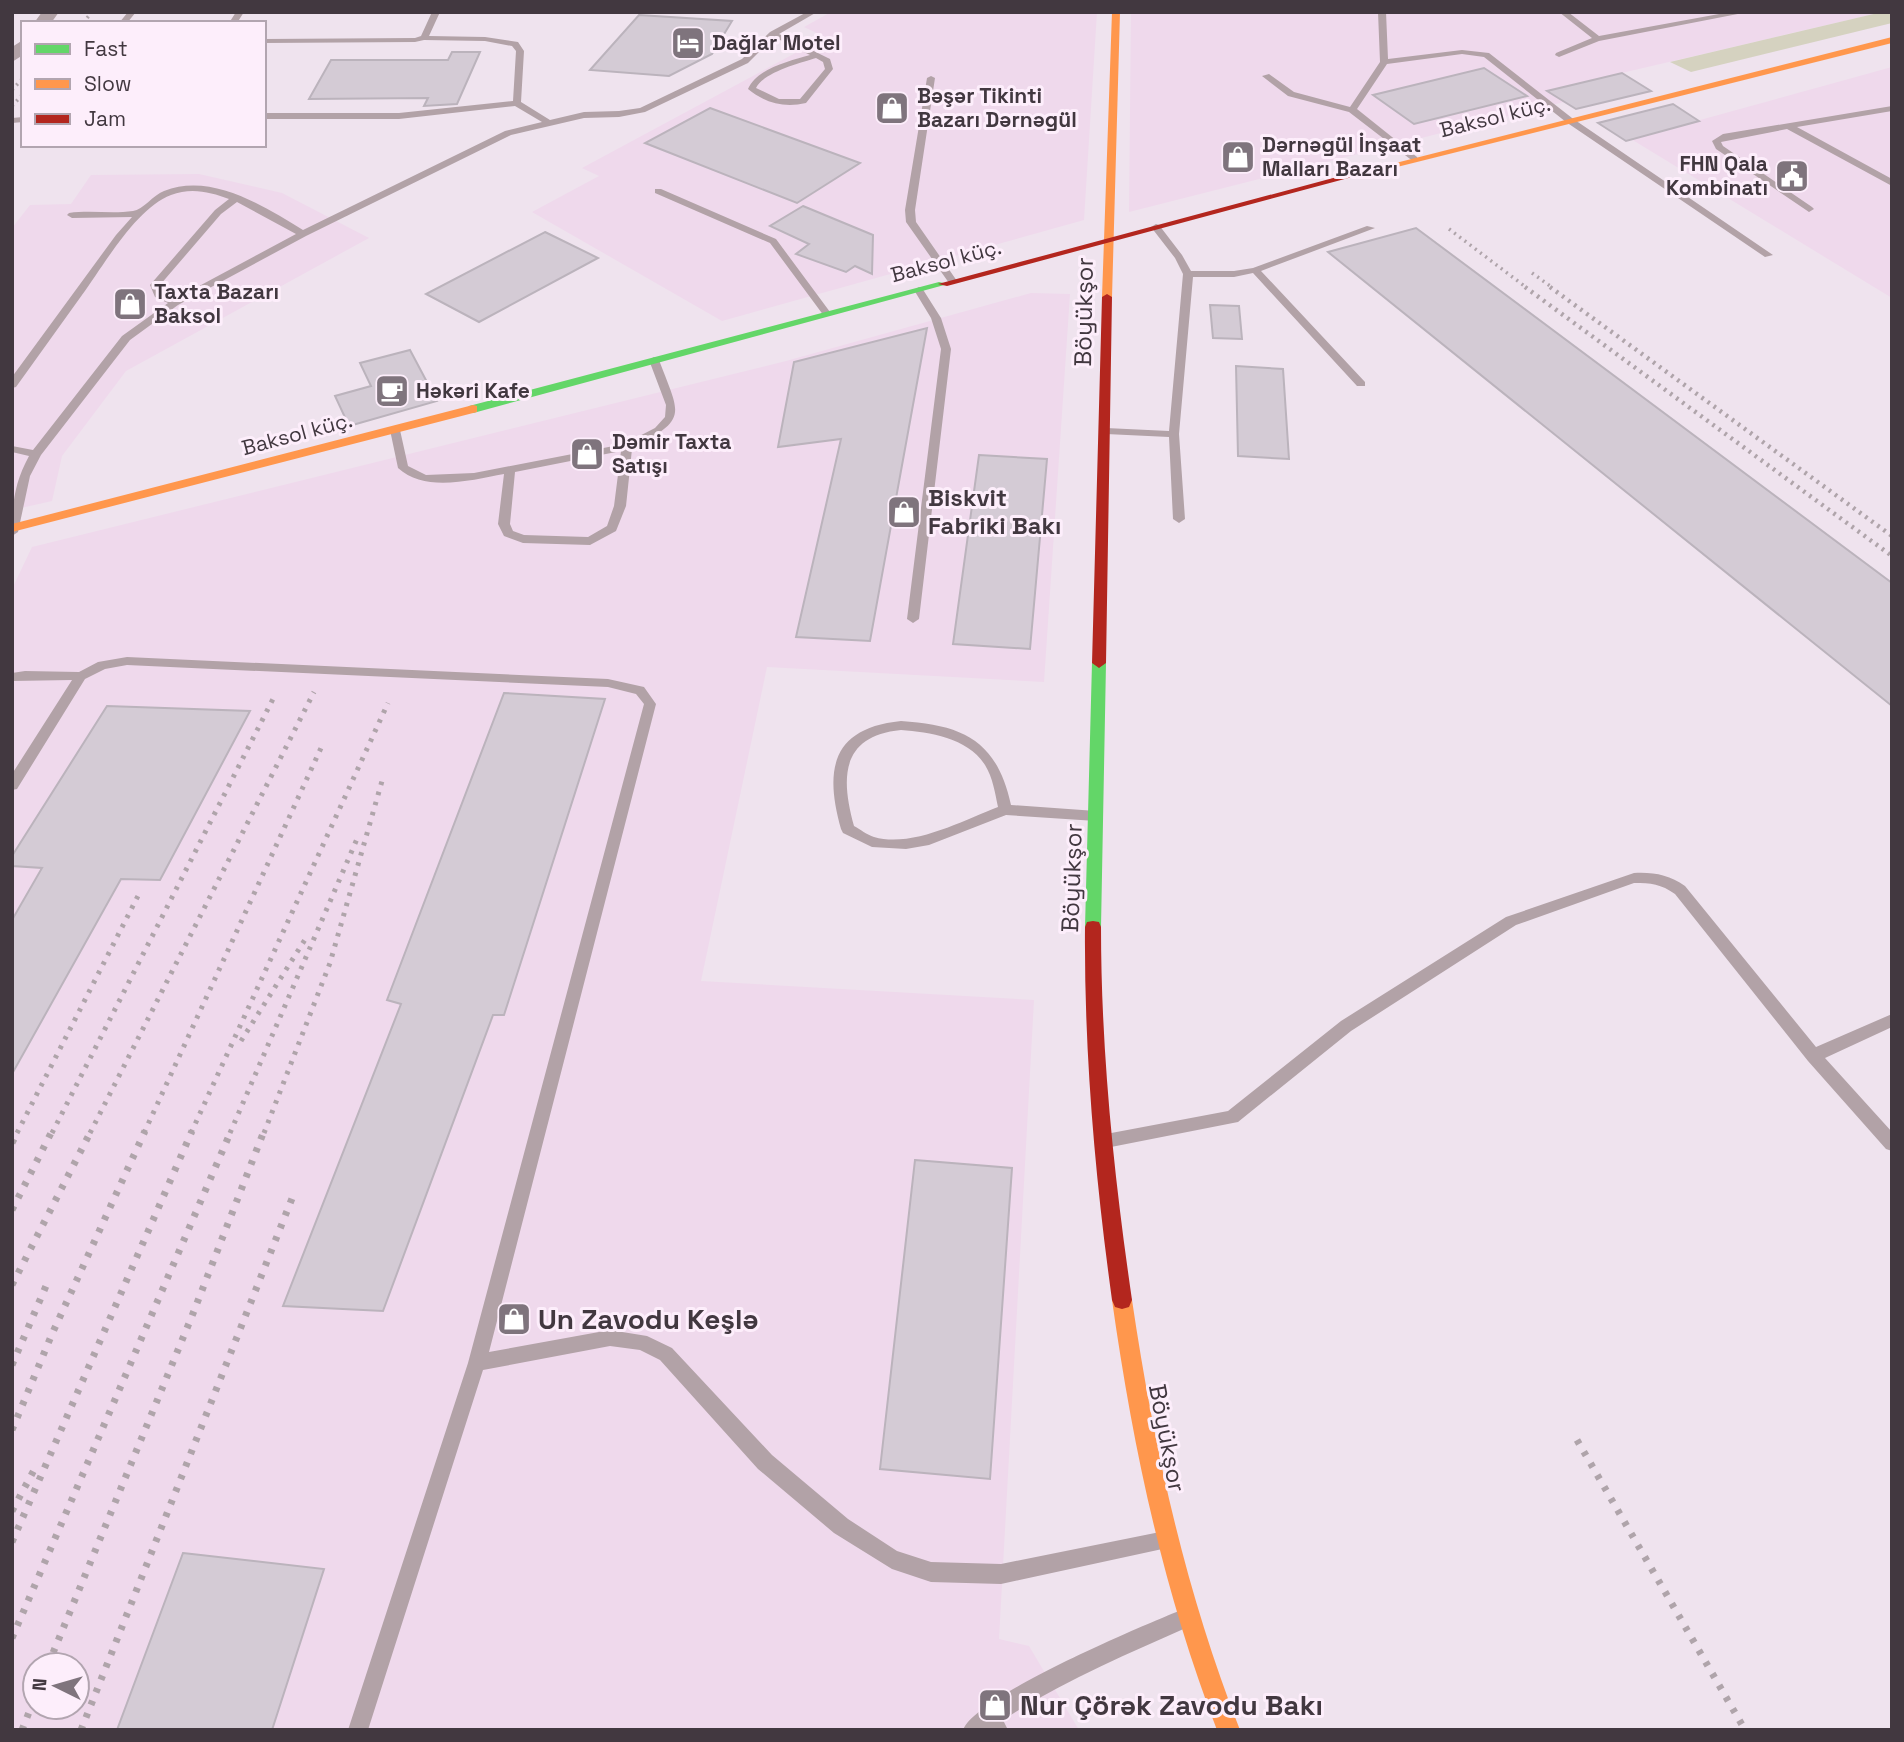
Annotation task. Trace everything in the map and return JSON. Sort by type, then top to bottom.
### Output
[{"type":"main road","name":"Böyükşor","points":[[1116,12],[1108,240],[1106,431],[1092,982],[1101,1142],[1118,1286],[1142,1435],[1165,1540],[1188,1617],[1228,1730]]},
{"type":"main road","name":"Baksol küç.","points":[[13,529],[1413,159],[1892,40]]},
{"type":"lane","points":[[424,37],[436,12]]},
{"type":"lane","points":[[13,529],[20,490],[36,454],[126,338],[174,303],[303,234],[497,138],[547,122],[584,115],[642,110],[745,61],[773,34],[813,12]]},
{"type":"lane","points":[[1352,110],[1384,62],[1382,12]]},
{"type":"lane","points":[[1563,12],[1597,40]]},
{"type":"lane","points":[[1559,55],[1597,40],[1744,12]]},
{"type":"lane","points":[[773,34],[817,55],[827,61],[829,69],[803,101],[793,104],[777,102],[752,89],[755,82],[766,74],[817,55]]},
{"type":"lane","points":[[266,41],[415,40],[424,37],[485,39],[515,44],[520,51],[517,103]]},
{"type":"lane","points":[[1384,62],[1462,52],[1486,55],[1569,120],[1768,255]]},
{"type":"lane","points":[[1266,76],[1291,94],[1352,110],[1413,159]]},
{"type":"lane","points":[[931,78],[910,210],[911,222],[952,281]]},
{"type":"lane","points":[[266,116],[400,116],[517,103],[547,122]]},
{"type":"lane","points":[[1809,208],[1719,147],[1716,141],[1723,137],[1787,125],[1892,108]]},
{"type":"lane","points":[[1787,125],[1892,183]]},
{"type":"lane","points":[[12,385],[139,214],[169,191],[208,190],[236,198],[265,209],[303,234]]},
{"type":"lane","points":[[658,191],[773,241],[827,314]]},
{"type":"lane","points":[[174,303],[158,295],[155,285],[218,212],[236,198]]},
{"type":"lane","points":[[72,215],[139,214]]},
{"type":"lane","points":[[1156,227],[1179,257],[1188,274],[1174,434],[1179,519]]},
{"type":"lane","points":[[1188,274],[1234,274],[1255,270],[1370,228]]},
{"type":"lane","points":[[1255,270],[1361,384]]},
{"type":"lane","points":[[913,619],[946,349],[936,318],[919,290]]},
{"type":"lane","points":[[395,430],[403,468],[424,480],[442,480],[510,469],[627,447],[659,430],[670,418],[671,405],[654,360]]},
{"type":"lane","points":[[1106,431],[1174,434]]},
{"type":"lane","points":[[510,469],[503,524],[508,533],[523,539],[590,541],[612,528],[620,506],[627,447]]},
{"type":"lane","points":[[12,449],[36,454]]},
{"type":"lane","points":[[12,677],[81,676],[102,665],[127,661],[608,683],[640,690],[650,704],[477,1363],[358,1730]]},
{"type":"lane","points":[[12,785],[81,676]]},
{"type":"lane","points":[[1006,810],[997,776],[986,756],[970,743],[943,730],[924,726],[872,731],[856,740],[845,754],[839,796],[844,817],[848,830],[872,842],[906,844],[924,841],[1006,810],[1097,816]]},
{"type":"lane","points":[[1101,1142],[1232,1117],[1346,1026],[1511,921],[1634,878],[1665,879],[1680,890],[1813,1056],[1892,1144]]},
{"type":"lane","points":[[1813,1056],[1892,1020]]},
{"type":"lane","points":[[477,1363],[610,1338],[641,1342],[666,1354],[765,1462],[841,1526],[892,1559],[931,1572],[1001,1574],[1165,1540]]},
{"type":"lane","points":[[973,1730],[994,1723],[1051,1680],[1188,1617]]},
{"type":"shaded area","name":"Bəşər Tikinti Bazarı Dərnəgül","points":[[831,12],[1097,12],[1084,220],[722,321],[532,212],[599,176],[582,168],[825,37],[804,27]]},
{"type":"shaded area","name":"Dərnəgül İnşaat Malları Bazarı","points":[[1131,12],[1882,12],[1549,90],[1564,102],[1129,212]]},
{"type":"shaded area","points":[[1882,12],[1892,12],[1892,23],[1691,72],[1670,62]]},
{"type":"shaded area","name":"FHN Qala Kombinatı","points":[[1892,67],[1892,298],[1631,139]]},
{"type":"shaded area","name":"Taxta Bazarı Baksol","points":[[199,174],[282,193],[369,238],[126,371],[62,456],[52,501],[12,510],[12,228],[30,205],[71,204],[91,175]]},
{"type":"shaded area","name":"Un Zavodu Keşlə","points":[[1031,293],[1070,294],[1044,682],[767,667],[701,981],[1034,1000],[999,1639],[1029,1646],[1079,1730],[12,1730],[12,589],[32,547],[786,361]]},
{"type":"building","points":[[639,15],[732,21],[712,54],[669,76],[590,70]]},
{"type":"building","points":[[452,52],[480,52],[457,104],[424,106],[428,98],[309,99],[331,60],[448,60]]},
{"type":"building","points":[[1484,68],[1527,96],[1414,124],[1373,95]]},
{"type":"building","points":[[1622,73],[1651,91],[1576,109],[1547,91]]},
{"type":"building","points":[[1673,104],[1699,121],[1626,141],[1598,123]]},
{"type":"building","points":[[710,108],[860,163],[797,203],[645,143]]},
{"type":"building","points":[[803,206],[873,235],[872,274],[855,266],[846,272],[796,254],[809,244],[770,226]]},
{"type":"building","points":[[1416,228],[1892,583],[1892,706],[1328,252]]},
{"type":"building","points":[[545,232],[598,258],[479,322],[426,294]]},
{"type":"building","points":[[1210,305],[1239,306],[1242,339],[1213,338]]},
{"type":"building","points":[[927,328],[870,641],[796,637],[841,439],[778,447],[794,362]]},
{"type":"building","name":"Həkəri Kafe","points":[[410,350],[437,401],[349,426],[335,396],[371,386],[360,363]]},
{"type":"building","points":[[1236,366],[1283,369],[1289,459],[1238,456]]},
{"type":"building","points":[[979,455],[1047,459],[1030,649],[953,644]]},
{"type":"building","points":[[504,693],[605,699],[504,1015],[493,1015],[383,1311],[283,1306],[401,1004],[387,1000]]},
{"type":"building","points":[[107,706],[250,711],[160,880],[121,879],[12,1074],[12,920],[42,868],[12,866],[12,856]]},
{"type":"building","points":[[915,1160],[1012,1168],[990,1479],[880,1469]]},
{"type":"building","points":[[183,1553],[324,1569],[272,1730],[117,1730]]},
{"type":"railway","points":[[85,21],[92,12]]},
{"type":"railway","points":[[12,90],[21,80]]},
{"type":"railway","points":[[12,106],[21,96]]},
{"type":"railway","points":[[1449,229],[1527,288]]},
{"type":"railway","points":[[1532,273],[1553,288]]},
{"type":"railway","points":[[1525,287],[1892,556]]},
{"type":"railway","points":[[1550,287],[1892,536]]},
{"type":"railway","points":[[90,1133],[314,692]]},
{"type":"railway","points":[[52,1133],[274,697]]},
{"type":"railway","points":[[191,1133],[388,703]]},
{"type":"railway","points":[[144,1133],[321,748]]},
{"type":"railway","points":[[264,1133],[330,963],[382,781]]},
{"type":"railway","points":[[230,1133],[357,839]]},
{"type":"railway","points":[[17,1133],[141,890]]},
{"type":"railway","points":[[241,1041],[306,938]]},
{"type":"railway","points":[[12,1210],[52,1131]]},
{"type":"railway","points":[[12,1285],[91,1131]]},
{"type":"railway","points":[[12,1430],[52,1334],[145,1131]]},
{"type":"railway","points":[[12,1542],[192,1131]]},
{"type":"railway","points":[[12,1638],[231,1131]]},
{"type":"railway","points":[[54,1651],[192,1316],[264,1131]]},
{"type":"railway","points":[[12,1143],[17,1133]]},
{"type":"railway","points":[[81,1730],[293,1196]]},
{"type":"railway","points":[[12,1365],[46,1286]]},
{"type":"railway","points":[[1577,1440],[1745,1730]]},
{"type":"railway","points":[[12,1511],[34,1470]]},
{"type":"railway","points":[[22,1730],[26,1721]]},
{"type":"traffic: fast","points":[[473,409],[943,284]]},
{"type":"traffic: fast","points":[[1093,927],[1099,663]]},
{"type":"traffic: slow","points":[[1107,297],[1116,12]]},
{"type":"traffic: slow","points":[[1377,169],[1892,40]]},
{"type":"traffic: slow","points":[[12,528],[473,409]]},
{"type":"traffic: slow","points":[[1122,1300],[1139,1410],[1161,1519],[1191,1625],[1229,1730]]},
{"type":"traffic: jam","points":[[943,284],[1377,169]]},
{"type":"traffic: jam","points":[[1099,663],[1107,297]]},
{"type":"traffic: jam","points":[[1093,927],[1094,1020],[1100,1114],[1122,1300]]},
{"type":"place","name":"Dağlar Motel","points":[[688,43]]},
{"type":"place","name":"Bəşər Tikinti Bazarı Dərnəgül","points":[[892,108]]},
{"type":"place","name":"Dərnəgül İnşaat Malları Bazarı","points":[[1238,157]]},
{"type":"place","name":"FHN Qala Kombinatı","points":[[1792,176]]},
{"type":"place","name":"Taxta Bazarı Baksol","points":[[130,304]]},
{"type":"place","name":"Həkəri Kafe","points":[[392,391]]},
{"type":"place","name":"Dəmir Taxta Satışı","points":[[587,454]]},
{"type":"place","name":"Biskvit Fabriki Bakı","points":[[904,512]]},
{"type":"place","name":"Un Zavodu Keşlə","points":[[514,1319]]},
{"type":"place","name":"Nur Çörək Zavodu Bakı","points":[[995,1705]]}]
